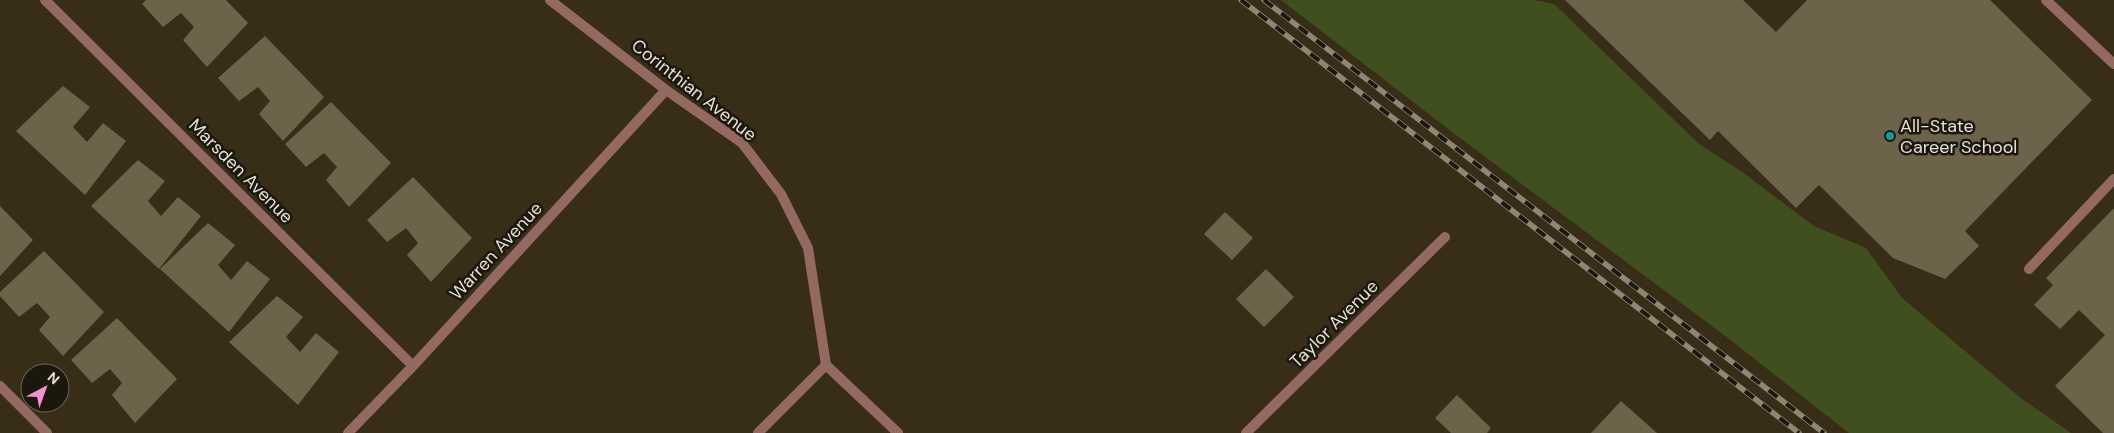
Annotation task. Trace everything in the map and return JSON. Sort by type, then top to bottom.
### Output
[{"type":"street","name":"Marsden Avenue","points":[[45,0],[413,366]]},
{"type":"street","name":"Corinthian Avenue","points":[[550,0],[666,90],[742,143],[781,194],[808,248],[826,365]]},
{"type":"street","points":[[2046,0],[2114,64]]},
{"type":"street","name":"Warren Avenue","points":[[348,433],[413,366],[666,90]]},
{"type":"street","points":[[2029,269],[2114,179]]},
{"type":"street","name":"Taylor Avenue","points":[[1246,433],[1445,237]]},
{"type":"street","points":[[758,433],[826,365],[898,433]]},
{"type":"street","points":[[0,386],[47,433]]},
{"type":"green space","points":[[1281,0],[1533,0],[1554,4],[1699,144],[1742,172],[1814,226],[1866,248],[1902,298],[2022,399],[2071,433],[1849,433],[1724,335],[1456,135]]},
{"type":"building","points":[[146,0],[226,0],[248,23],[207,67],[183,40],[194,27],[181,13],[163,27],[142,4]]},
{"type":"building","name":"All-State Career School","points":[[1565,0],[1743,0],[1776,32],[1807,0],[1990,0],[2092,100],[1965,231],[1979,246],[1945,279],[1893,258],[1819,185],[1796,208],[1718,131],[1710,140]]},
{"type":"building","points":[[265,36],[324,97],[283,141],[259,114],[270,101],[258,87],[239,101],[218,78]]},
{"type":"building","points":[[63,86],[90,107],[73,127],[87,142],[103,123],[126,141],[85,195],[16,131]]},
{"type":"building","points":[[331,102],[391,163],[349,207],[326,180],[337,167],[324,153],[306,167],[285,144]]},
{"type":"building","points":[[138,160],[165,181],[148,201],[161,216],[178,197],[201,216],[159,269],[91,206]]},
{"type":"building","points":[[413,177],[472,238],[431,282],[407,255],[418,243],[406,228],[387,242],[367,220]]},
{"type":"building","points":[[0,206],[33,240],[0,276]]},
{"type":"building","points":[[2114,208],[2114,433],[2103,433],[2055,386],[2105,335],[2079,310],[2060,329],[2034,305],[2053,285],[2046,278]]},
{"type":"building","points":[[1225,212],[1253,238],[1232,260],[1204,234]]},
{"type":"building","points":[[208,223],[235,245],[218,265],[231,280],[247,261],[270,279],[229,332],[160,269]]},
{"type":"building","points":[[44,251],[104,312],[63,356],[39,330],[50,317],[37,303],[19,317],[0,296],[0,292]]},
{"type":"building","points":[[1266,269],[1294,297],[1264,327],[1236,299]]},
{"type":"building","points":[[277,296],[303,317],[286,337],[300,352],[316,333],[339,352],[298,405],[229,342]]},
{"type":"building","points":[[117,318],[177,379],[135,423],[112,395],[122,383],[110,369],[92,383],[71,360]]},
{"type":"building","points":[[1457,395],[1491,428],[1487,433],[1451,433],[1435,418]]},
{"type":"building","points":[[1621,401],[1657,433],[1591,433]]},
{"type":"railway","points":[[1241,0],[1799,433]]},
{"type":"railway","points":[[1264,0],[1824,433]]},
{"type":"place","name":"All-State Career School","points":[[1890,136]]}]
